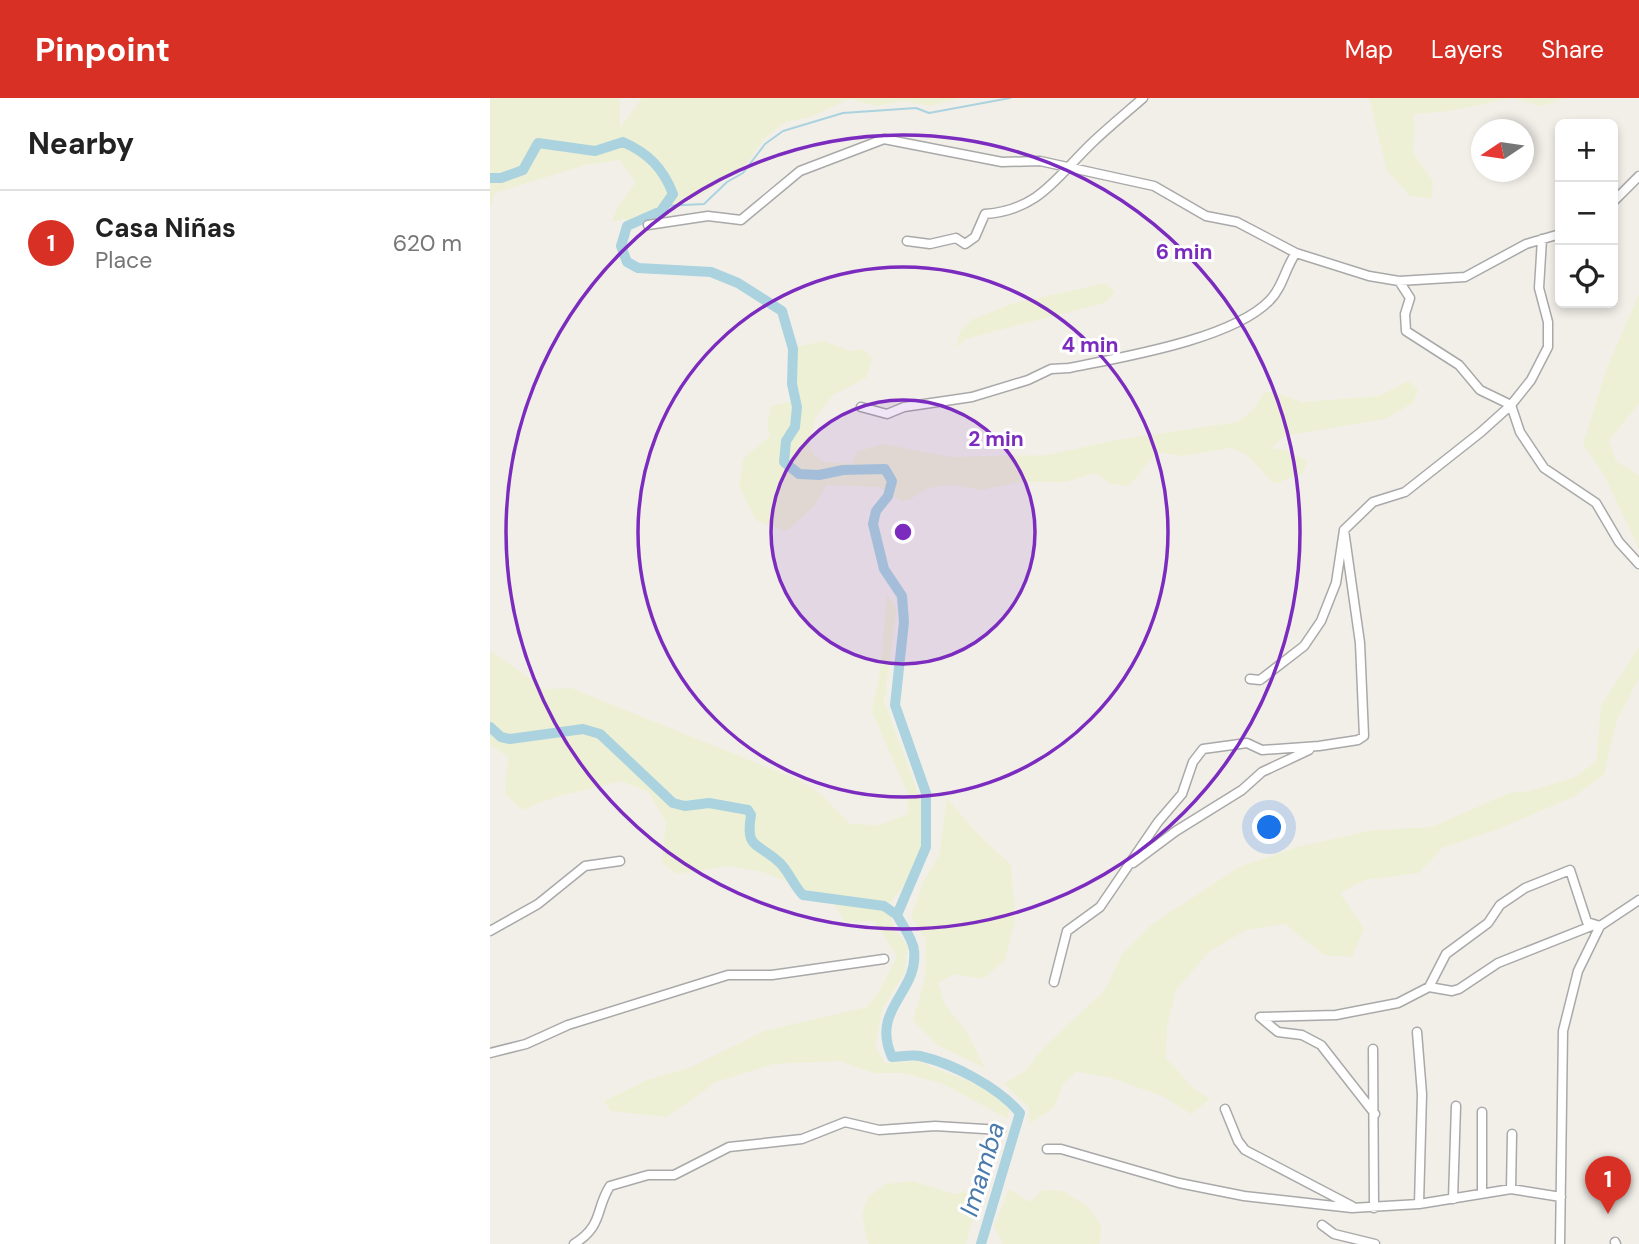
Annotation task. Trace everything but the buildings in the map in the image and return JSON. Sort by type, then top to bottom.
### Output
[{"type":"street","points":[[907,242],[930,244],[956,238],[965,244],[975,237],[985,214],[1008,213],[1041,196],[1143,98]]},
{"type":"street","points":[[648,225],[708,216],[741,220],[800,171],[884,139],[1002,162],[1040,161],[1154,186],[1206,216],[1237,222],[1296,253],[1369,276],[1399,281],[1465,278],[1542,239],[1555,235]]},
{"type":"street","points":[[1618,197],[1639,176]]},
{"type":"street","points":[[1251,678],[1259,680],[1304,646],[1321,621],[1336,583],[1344,530],[1373,502],[1405,492],[1416,484],[1511,405],[1531,380],[1548,347],[1548,323],[1539,288],[1542,239]]},
{"type":"street","points":[[861,407],[887,414],[904,407],[972,397],[1028,380],[1051,369],[1081,366],[1208,336],[1259,310],[1279,289],[1287,264],[1296,253]]},
{"type":"street","points":[[1399,281],[1410,298],[1405,314],[1406,331],[1460,365],[1480,390],[1511,405],[1520,432],[1544,468],[1596,503],[1619,542],[1639,564]]},
{"type":"street","points":[[1054,982],[1067,931],[1100,907],[1158,822],[1182,794],[1193,762],[1203,749],[1247,743],[1262,750],[1358,740],[1365,729],[1360,643],[1344,530]]},
{"type":"street","points":[[1129,866],[1213,806],[1242,790],[1262,772],[1286,758],[1319,746]]},
{"type":"street","points":[[490,931],[538,904],[585,866],[620,861]]},
{"type":"street","points":[[1374,1114],[1321,1045],[1302,1035],[1278,1031],[1261,1017],[1359,1013],[1398,1003],[1429,987],[1446,954],[1488,923],[1500,905],[1525,888],[1570,870],[1587,922],[1597,926]]},
{"type":"street","points":[[1429,987],[1452,991],[1459,989],[1498,963],[1597,926],[1639,900]]},
{"type":"street","points":[[1560,1244],[1563,1031],[1578,971],[1597,926]]},
{"type":"street","points":[[490,1053],[526,1044],[568,1025],[728,975],[772,975],[884,959]]},
{"type":"street","points":[[1417,1032],[1422,1094],[1419,1204]]},
{"type":"street","points":[[1373,1049],[1374,1208]]},
{"type":"street","points":[[1453,1199],[1456,1106]]},
{"type":"street","points":[[1225,1109],[1237,1141],[1245,1150],[1354,1208]]},
{"type":"street","points":[[1482,1112],[1482,1193]]},
{"type":"street","points":[[573,1244],[584,1238],[602,1213],[610,1186],[648,1175],[674,1175],[729,1147],[802,1139],[849,1122],[879,1130],[935,1126],[1001,1130]]},
{"type":"street","points":[[1511,1189],[1512,1134]]},
{"type":"street","points":[[1047,1149],[1061,1149],[1179,1183],[1244,1196],[1354,1208],[1419,1204],[1511,1189],[1561,1197]]},
{"type":"street","points":[[1322,1225],[1334,1234],[1375,1244]]},
{"type":"green space","points":[[490,98],[620,98],[620,128],[642,98],[960,98],[930,106],[902,101],[877,106],[849,99],[811,117],[785,122],[764,139],[746,165],[703,194],[633,223],[624,219],[612,222],[617,208],[636,182],[619,160],[585,165],[495,193],[490,210]]},
{"type":"green space","points":[[1369,98],[1512,98],[1450,111],[1414,114],[1413,153],[1433,181],[1432,198],[1410,196],[1387,171]]},
{"type":"green space","points":[[1512,98],[1564,98],[1542,106]]},
{"type":"green space","points":[[1106,283],[1115,293],[1104,303],[967,339],[956,347],[960,331],[971,320],[1014,303]]},
{"type":"green space","points":[[1639,294],[1639,404],[1609,440],[1616,461],[1639,475],[1639,549],[1603,473],[1583,444],[1606,370]]},
{"type":"green space","points":[[824,341],[850,351],[863,349],[872,358],[866,378],[833,395],[816,417],[809,442],[812,453],[824,462],[852,464],[856,452],[883,444],[951,457],[1048,455],[1116,440],[1238,422],[1254,409],[1264,392],[1277,393],[1302,402],[1379,396],[1408,381],[1418,389],[1413,403],[1385,419],[1284,436],[1272,448],[1285,450],[1307,460],[1303,474],[1274,484],[1246,454],[1230,448],[1183,456],[1157,452],[1129,486],[1111,484],[1095,473],[1066,482],[1019,482],[982,490],[950,485],[928,488],[909,500],[901,501],[879,487],[827,485],[814,506],[787,531],[757,521],[739,487],[743,459],[770,436],[767,423],[771,406],[799,400],[795,381],[795,347]]},
{"type":"green space","points":[[887,595],[897,609],[884,701],[921,801],[922,845],[913,875],[888,905],[894,929],[908,946],[904,974],[883,1008],[875,1046],[885,1063],[917,1061],[981,1086],[1009,1107],[1008,1119],[943,1084],[903,1073],[873,1073],[839,1061],[774,1064],[716,1082],[667,1117],[611,1111],[604,1101],[647,1080],[689,1068],[764,1031],[867,1007],[880,990],[897,956],[874,921],[845,922],[831,900],[763,872],[728,866],[676,874],[662,862],[666,822],[648,792],[622,781],[556,797],[522,810],[505,794],[508,757],[490,745],[490,650],[544,689],[571,688],[799,780],[822,795],[850,824],[879,825],[908,814],[907,792],[872,712],[880,672]]},
{"type":"green space","points":[[1639,647],[1639,678],[1617,720],[1604,775],[1575,796],[1496,830],[1442,848],[1419,873],[1365,880],[1340,893],[1364,929],[1352,957],[1324,955],[1285,924],[1246,930],[1209,952],[1176,990],[1167,1027],[1166,1058],[1193,1088],[1210,1099],[1191,1114],[1164,1097],[1109,1077],[1076,1072],[1063,1084],[1054,1108],[1029,1124],[1029,1107],[1004,1084],[1025,1071],[1044,1047],[1104,991],[1122,954],[1151,925],[1239,867],[1297,847],[1374,830],[1431,827],[1509,793],[1529,791],[1573,778],[1596,762],[1601,706]]},
{"type":"green space","points":[[947,798],[975,831],[1011,865],[1015,918],[1005,960],[983,979],[955,974],[938,983],[945,1005],[967,1032],[985,1068],[937,1045],[913,1020],[925,978],[926,939],[911,917],[923,882],[939,855]]},
{"type":"green space","points":[[912,1181],[954,1194],[983,1187],[966,1244],[868,1244],[862,1214],[868,1197],[886,1184]]},
{"type":"green space","points":[[1009,1189],[1030,1202],[1043,1190],[1063,1191],[1087,1206],[1101,1225],[1100,1244],[1003,1244],[994,1226]]},
{"type":"waterway","points":[[664,206],[704,204],[727,182],[743,173],[765,144],[783,131],[843,113],[916,108],[929,113],[1010,98]]},
{"type":"waterway","name":"Imamba","points":[[490,178],[501,178],[523,170],[538,143],[595,151],[623,142],[647,156],[664,176],[673,194],[661,211],[627,226],[621,246],[627,262],[638,268],[711,272],[738,283],[782,311],[793,349],[792,384],[797,407],[795,427],[786,441],[784,462],[799,474],[819,475],[843,470],[885,469],[892,481],[888,496],[876,511],[873,524],[884,569],[902,596],[904,622],[895,705],[926,793],[926,847],[897,915],[910,937],[914,950],[914,965],[891,1013],[887,1040],[892,1057],[920,1056],[961,1071],[1000,1094],[1020,1113],[981,1244]]},
{"type":"waterway","points":[[490,727],[501,737],[510,739],[583,729],[600,734],[673,803],[685,806],[709,803],[748,810],[751,815],[752,840],[780,863],[803,895],[884,906],[897,915]]},
{"type":"place","name":"Casa Niñas","points":[[1608,1214]]}]
